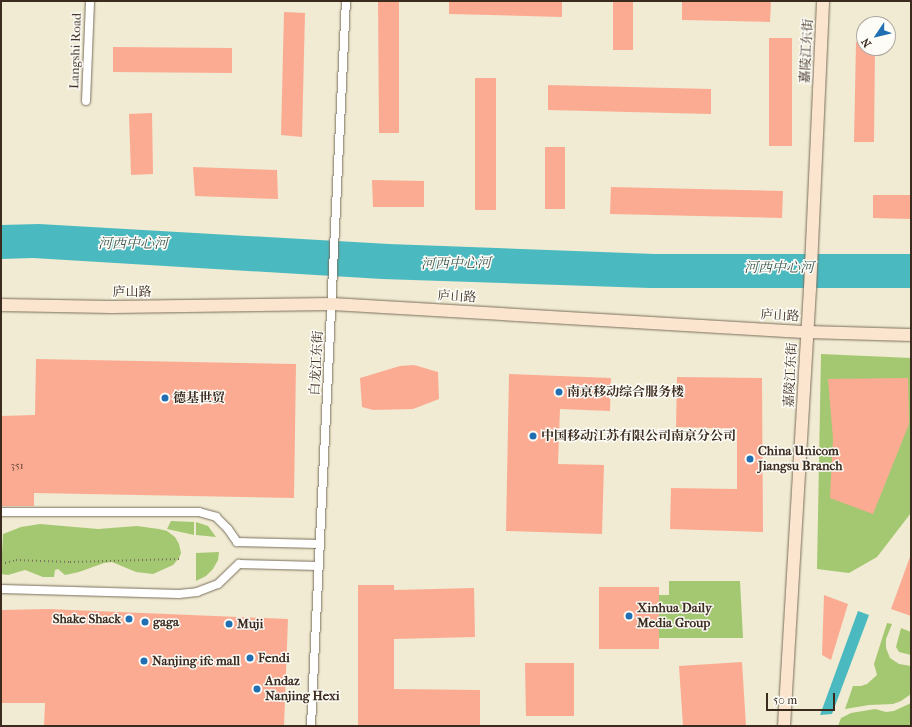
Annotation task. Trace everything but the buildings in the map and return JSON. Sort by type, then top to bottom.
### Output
[{"type":"main road","name":"嘉陵江东街","points":[[784,726],[810,289],[823,1]]},
{"type":"main road","name":"庐山路","points":[[1,305],[112,307],[332,304],[807,332],[911,335]]},
{"type":"street","name":"Langshi Road","points":[[86,101],[90,1]]},
{"type":"street","name":"白龙江东街","points":[[311,726],[319,544],[334,275],[346,1]]},
{"type":"street","points":[[1,512],[199,512],[216,517],[228,529],[237,542],[319,544]]},
{"type":"street","points":[[1,589],[179,594],[197,592],[218,584],[238,564],[318,566]]},
{"type":"path","points":[[1,564],[16,560],[70,562],[181,558]]},
{"type":"green space","points":[[821,354],[911,358],[911,513],[877,557],[849,573],[817,569]]},
{"type":"green space","points":[[171,521],[194,522],[194,535],[167,529]]},
{"type":"green space","points":[[196,522],[208,526],[216,537],[196,535]]},
{"type":"green space","points":[[40,524],[98,529],[137,526],[159,529],[167,531],[175,537],[179,544],[181,553],[173,565],[153,574],[136,572],[112,562],[65,575],[58,569],[55,570],[54,577],[43,577],[25,570],[8,575],[1,574],[3,534],[21,527]]},
{"type":"green space","points":[[219,552],[218,560],[213,569],[206,576],[196,581],[196,553]]},
{"type":"green space","points":[[669,581],[740,581],[743,638],[659,638],[659,595],[669,595]]},
{"type":"green space","points":[[887,623],[892,624],[886,639],[886,648],[890,658],[899,664],[911,666],[911,694],[901,701],[893,704],[869,705],[845,709],[853,686],[867,684],[877,675],[874,664]]},
{"type":"green space","points":[[901,628],[911,632],[911,655],[899,652],[896,647]]},
{"type":"green space","points":[[911,703],[911,726],[838,726],[841,718],[851,713],[875,709],[886,712],[894,711]]},
{"type":"water","name":"河西中心河","points":[[39,224],[389,244],[655,254],[911,254],[911,288],[649,288],[382,279],[33,258],[1,259],[1,225]]},
{"type":"water","points":[[858,611],[869,615],[832,714],[820,715]]},
{"type":"place","name":"南京移动综合服务楼","points":[[559,392]]},
{"type":"place","name":"德基世贸","points":[[165,398]]},
{"type":"place","name":"中国移动江苏有限公司南京分公司","points":[[533,436]]},
{"type":"place","name":"China Unicom Jiangsu Branch","points":[[750,459]]},
{"type":"place","name":"Xinhua Daily Media Group","points":[[629,616]]},
{"type":"place","name":"Shake Shack","points":[[129,619]]},
{"type":"place","name":"gaga","points":[[145,622]]},
{"type":"place","name":"Muji","points":[[229,624]]},
{"type":"place","name":"Fendi","points":[[250,658]]},
{"type":"place","name":"Nanjing ifc mall","points":[[144,661]]},
{"type":"place","name":"Andaz Nanjing Hexi","points":[[257,689]]}]
